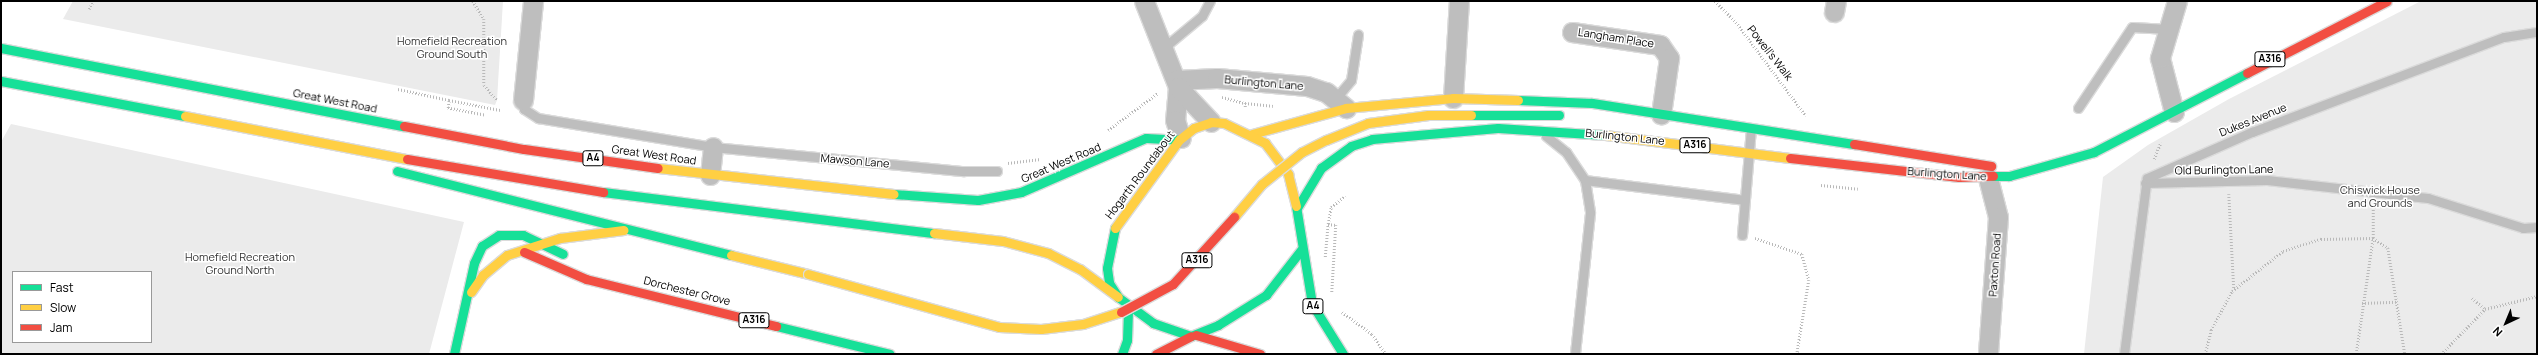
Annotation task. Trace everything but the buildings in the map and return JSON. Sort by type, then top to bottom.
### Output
[{"type":"main road","name":"Burlington Lane","points":[[1297,208],[1321,168],[1351,146],[1372,139],[1434,131],[1540,130],[1629,136],[1750,154],[1891,170],[1988,178],[2030,171],[2094,152],[2387,1]]},
{"type":"main road","name":"Great West Road","points":[[1,48],[524,149],[710,175],[978,200],[1040,186],[1146,138],[1180,139]]},
{"type":"main road","points":[[1,81],[500,176],[725,210],[1003,241],[1048,253],[1080,269],[1118,297]]},
{"type":"main road","points":[[20,84],[313,152]]},
{"type":"main road","name":"Burlington Lane","points":[[1252,134],[1341,103],[1453,98],[1592,103],[2030,171]]},
{"type":"main road","name":"A316","points":[[468,296],[494,264],[507,256],[524,252],[544,244],[596,231],[635,230],[808,274],[999,327],[1040,329],[1083,324],[1128,310],[1173,284],[1192,267],[1262,184],[1302,152],[1326,140],[1368,123],[1428,115],[1563,115]]},
{"type":"main road","points":[[1156,354],[1193,336],[1266,295],[1301,250],[1297,208],[1288,174],[1277,156],[1252,134],[1211,122]]},
{"type":"main road","name":"Hogarth Roundabout","points":[[1211,122],[1194,128],[1180,139],[1115,227],[1107,268],[1109,283],[1118,297],[1153,323],[1193,336],[1260,354]]},
{"type":"main road","name":"A316","points":[[1720,134],[1848,155],[1891,170]]},
{"type":"main road","points":[[383,168],[635,230]]},
{"type":"main road","name":"A316","points":[[454,354],[468,296],[474,263],[488,242],[499,235],[524,235],[576,260]]},
{"type":"main road","name":"A4","points":[[1301,250],[1312,304],[1343,354]]},
{"type":"main road","name":"Dorchester Grove","points":[[524,252],[586,279],[890,354]]},
{"type":"main road","name":"Dorchester Grove","points":[[595,270],[619,286]]},
{"type":"main road","points":[[1122,354],[1127,340],[1128,305]]},
{"type":"street","points":[[523,100],[533,1]]},
{"type":"street","points":[[1144,1],[1161,50],[1177,84],[1211,122]]},
{"type":"street","points":[[1453,98],[1459,1]]},
{"type":"street","points":[[2174,112],[2160,58],[2177,1]]},
{"type":"street","name":"Langham Place","points":[[1572,32],[1660,45],[1669,58],[1661,114]]},
{"type":"street","name":"Burlington Lane","points":[[1177,84],[1217,78],[1307,86],[1341,103]]},
{"type":"street","points":[[1177,84],[1175,120],[1180,139]]},
{"type":"street","points":[[710,175],[713,147]]},
{"type":"street","name":"Paxton Road","points":[[1988,178],[1998,217],[1988,354]]},
{"type":"lane","points":[[1161,50],[1202,16],[1210,1]]},
{"type":"lane","points":[[2078,108],[2132,27],[2168,29]]},
{"type":"lane","name":"Dukes Avenue","points":[[2145,183],[2147,178],[2252,132],[2504,37],[2537,32]]},
{"type":"lane","points":[[1341,103],[1351,80],[1358,35]]},
{"type":"lane","name":"Mawson Lane","points":[[523,100],[524,109],[538,118],[713,147],[964,171],[997,171]]},
{"type":"lane","points":[[1742,234],[1750,154],[1751,127]]},
{"type":"lane","points":[[1540,130],[1566,152],[1585,180],[1590,213],[1575,354]]},
{"type":"lane","points":[[1585,180],[1745,200]]},
{"type":"lane","name":"Old Burlington Lane","points":[[2145,183],[2268,180],[2428,198],[2523,228],[2537,227]]},
{"type":"lane","points":[[2124,354],[2145,183]]},
{"type":"path","points":[[89,9],[93,1]]},
{"type":"path","points":[[473,1],[484,19],[484,85],[497,100]]},
{"type":"path","name":"Powell's Walk","points":[[1715,1],[1736,22],[1808,120]]},
{"type":"path","points":[[1105,132],[1177,84]]},
{"type":"path","points":[[398,89],[500,110]]},
{"type":"path","points":[[449,100],[448,108],[484,115]]},
{"type":"path","points":[[1225,101],[1245,103]]},
{"type":"path","points":[[1003,162],[1047,158]]},
{"type":"path","points":[[2229,181],[2234,289]]},
{"type":"path","points":[[2356,354],[2362,303],[2373,238],[2373,192]]},
{"type":"path","points":[[1321,257],[1325,257],[1331,206],[1345,196]]},
{"type":"path","points":[[1328,224],[1336,225],[1332,294],[1334,299]]},
{"type":"path","points":[[1742,234],[1802,254],[1809,280],[1797,354]]},
{"type":"path","points":[[2205,354],[2210,330],[2234,289],[2283,251],[2321,239],[2373,238],[2388,248],[2405,354]]},
{"type":"path","points":[[2442,354],[2485,309],[2537,296]]},
{"type":"path","points":[[2472,298],[2485,309]]},
{"type":"path","points":[[2362,303],[2397,302]]},
{"type":"path","points":[[1338,309],[1372,334],[1386,354]]},
{"type":"green space","name":"Homefield Recreation Ground South","points":[[73,1],[503,1],[497,100],[495,105],[63,19]]},
{"type":"green space","name":"Chiswick House and Grounds","points":[[2421,1],[2537,1],[2537,354],[2084,354],[2103,177],[2148,145],[2229,99]]},
{"type":"green space","name":"Homefield Recreation Ground North","points":[[11,124],[464,222],[429,354],[1,354],[1,142]]},
{"type":"traffic: fast","points":[[1,48],[404,126]]},
{"type":"traffic: fast","points":[[1993,176],[2009,176],[2094,152],[2247,73]]},
{"type":"traffic: fast","points":[[1,81],[185,116]]},
{"type":"traffic: fast","points":[[1518,100],[1592,103],[1854,144]]},
{"type":"traffic: fast","points":[[1471,115],[1559,115]]},
{"type":"traffic: fast","points":[[1297,208],[1321,168],[1351,146],[1372,139],[1498,128],[1605,135]]},
{"type":"traffic: fast","points":[[894,194],[978,200],[1021,192],[1146,138],[1179,140]]},
{"type":"traffic: fast","points":[[397,171],[731,255]]},
{"type":"traffic: fast","points":[[603,192],[934,233]]},
{"type":"traffic: fast","points":[[1296,206],[1312,304],[1343,354]]},
{"type":"traffic: fast","points":[[1115,228],[1107,268],[1109,283],[1118,297],[1153,323],[1191,336],[1218,325],[1266,295],[1301,250]]},
{"type":"traffic: fast","points":[[454,354],[474,263],[482,246],[499,235],[523,235],[563,254]]},
{"type":"traffic: fast","points":[[1122,354],[1127,340],[1128,305]]},
{"type":"traffic: fast","points":[[776,326],[890,354]]},
{"type":"traffic: slow","points":[[1252,134],[1346,108],[1453,98],[1518,100]]},
{"type":"traffic: slow","points":[[1234,217],[1262,184],[1302,152],[1326,140],[1368,123],[1428,115],[1471,115]]},
{"type":"traffic: slow","points":[[185,116],[407,159]]},
{"type":"traffic: slow","points":[[1115,228],[1179,140],[1194,128],[1211,122],[1224,123],[1265,143],[1288,174],[1296,206]]},
{"type":"traffic: slow","points":[[1605,135],[1790,158]]},
{"type":"traffic: slow","points":[[658,168],[894,194]]},
{"type":"traffic: slow","points":[[471,292],[483,275],[507,255],[560,238],[623,230]]},
{"type":"traffic: slow","points":[[934,233],[1003,241],[1048,253],[1080,269],[1118,297]]},
{"type":"traffic: slow","points":[[731,255],[808,274]]},
{"type":"traffic: slow","points":[[808,274],[999,327],[1041,329],[1083,324],[1121,312]]},
{"type":"traffic: jam","points":[[2247,73],[2387,1]]},
{"type":"traffic: jam","points":[[404,126],[524,149],[658,168]]},
{"type":"traffic: jam","points":[[1854,144],[1991,166]]},
{"type":"traffic: jam","points":[[1790,158],[1959,177],[1993,176]]},
{"type":"traffic: jam","points":[[407,159],[603,192]]},
{"type":"traffic: jam","points":[[1121,312],[1173,284],[1234,217]]},
{"type":"traffic: jam","points":[[524,252],[586,279],[776,326]]},
{"type":"traffic: jam","points":[[1196,335],[1260,354]]},
{"type":"traffic: jam","points":[[1156,354],[1191,336]]}]
